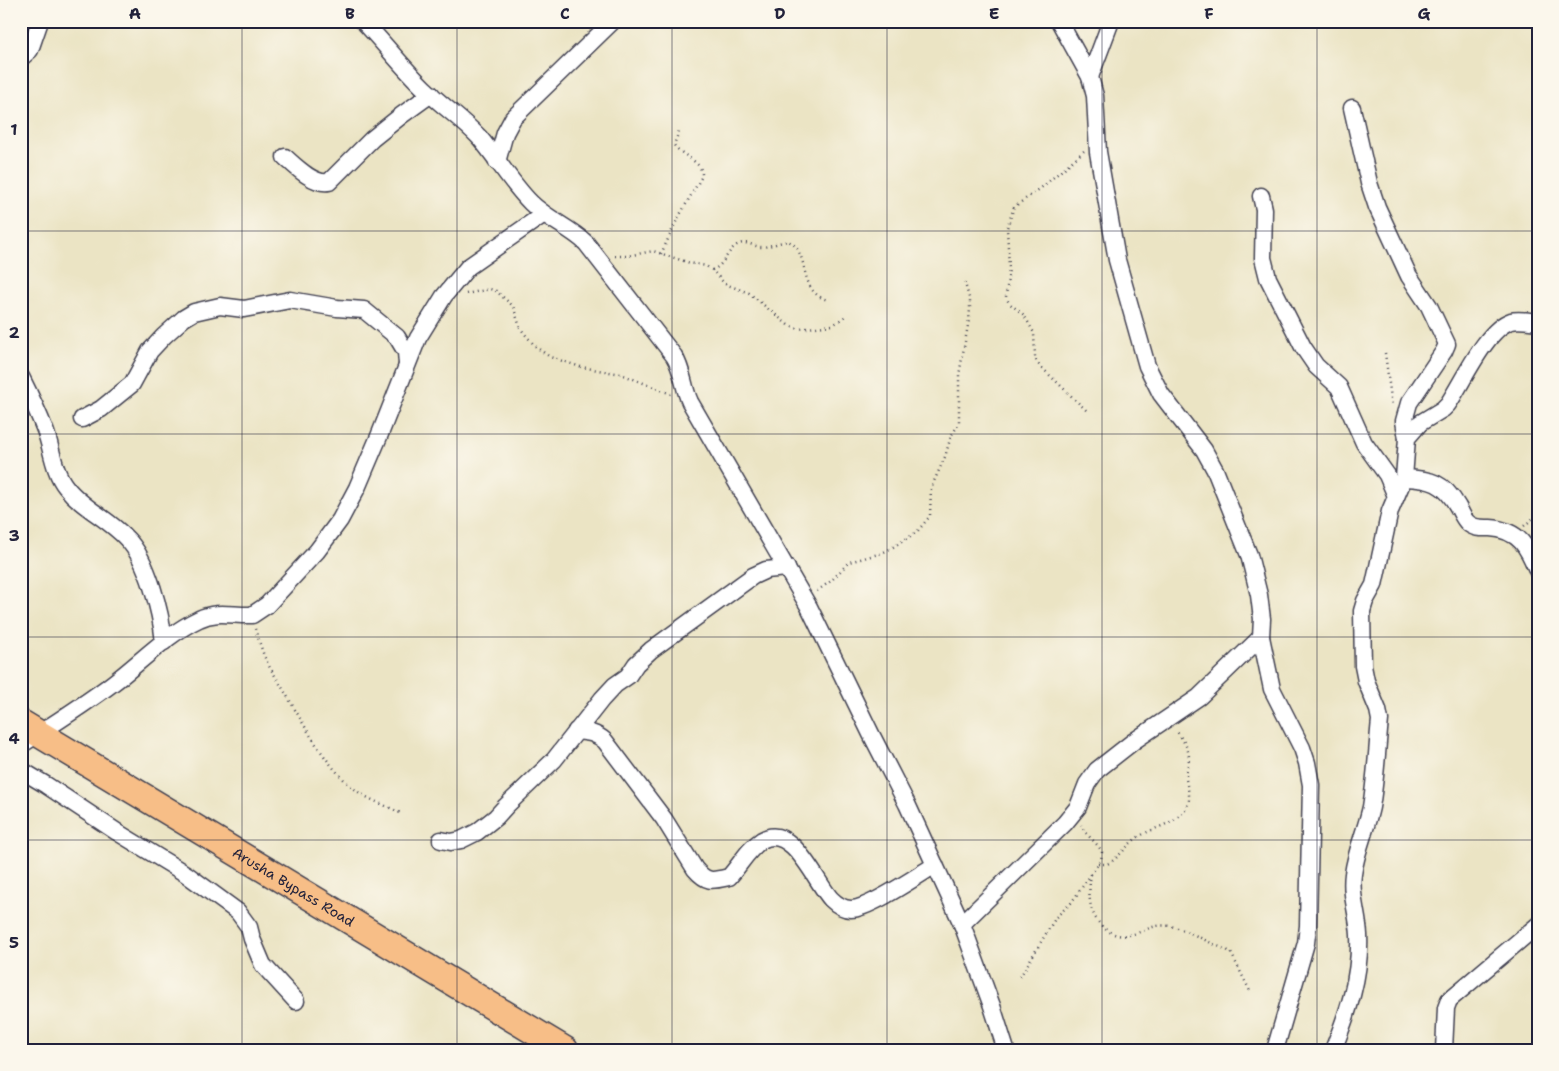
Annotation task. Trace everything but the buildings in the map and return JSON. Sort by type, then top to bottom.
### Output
[{"type":"main road","name":"Arusha Bypass Road","points":[[27,734],[565,1050]]},
{"type":"street","points":[[21,58],[30,50],[40,21]]},
{"type":"street","points":[[363,21],[431,94],[478,136],[520,191],[544,214],[573,231],[596,254],[674,356],[680,366],[686,394],[690,402],[809,607],[907,804],[962,924],[1006,1050]]},
{"type":"street","points":[[496,162],[505,133],[513,118],[613,21]]},
{"type":"street","points":[[1059,21],[1090,77],[1095,96],[1097,141],[1116,260],[1147,366],[1161,394],[1204,450],[1215,470],[1249,555],[1261,604],[1261,638],[1272,689],[1302,748],[1307,763],[1311,785],[1308,926],[1306,943],[1275,1050]]},
{"type":"street","points":[[1090,77],[1111,21]]},
{"type":"street","points":[[284,157],[316,180],[323,183],[329,182],[372,139],[431,94]]},
{"type":"street","points":[[1333,1050],[1347,1014],[1356,976],[1359,937],[1352,876],[1370,810],[1375,782],[1380,720],[1366,681],[1363,666],[1362,611],[1374,585],[1386,527],[1404,478],[1406,433],[1404,421],[1408,403],[1447,344],[1429,306],[1408,276],[1378,208],[1369,183],[1352,108]]},
{"type":"street","points":[[1261,196],[1264,209],[1262,258],[1268,278],[1302,346],[1316,366],[1339,387],[1364,442],[1387,475],[1396,496]]},
{"type":"street","points":[[27,734],[113,683],[164,642],[200,618],[232,613],[252,615],[267,604],[329,536],[340,520],[380,434],[418,338],[444,296],[468,267],[544,214]]},
{"type":"street","points":[[82,419],[100,409],[132,384],[150,351],[184,318],[194,312],[220,306],[244,309],[290,300],[337,308],[364,310],[397,337],[406,352],[407,364]]},
{"type":"street","points":[[1406,433],[1448,404],[1478,354],[1500,327],[1512,321],[1538,322]]},
{"type":"street","points":[[21,377],[43,425],[59,477],[66,488],[84,505],[128,539],[138,553],[145,567],[162,622],[164,642]]},
{"type":"street","points":[[1404,478],[1425,478],[1435,482],[1452,497],[1467,523],[1475,527],[1505,532],[1522,541],[1528,549],[1538,572]]},
{"type":"street","points":[[441,840],[451,842],[461,840],[488,824],[554,760],[602,699],[615,685],[628,676],[636,664],[651,650],[752,576],[766,570],[787,568]]},
{"type":"street","points":[[962,924],[1065,823],[1078,807],[1087,784],[1097,770],[1134,741],[1199,697],[1261,638]]},
{"type":"street","points":[[576,731],[590,732],[598,735],[605,741],[664,818],[695,869],[702,877],[709,881],[729,877],[750,850],[763,839],[774,837],[785,840],[796,850],[813,870],[830,898],[838,905],[849,909],[858,908],[875,900],[935,865]]},
{"type":"street","points":[[21,770],[186,874],[238,912],[249,927],[252,940],[263,965],[296,1001]]},
{"type":"street","points":[[1444,1050],[1446,1008],[1449,1000],[1538,925]]},
{"type":"path","points":[[661,254],[677,220],[702,176],[699,166],[674,146],[680,128]]},
{"type":"path","points":[[1088,412],[1037,363],[1034,334],[1024,315],[1006,297],[1009,268],[1007,228],[1014,207],[1041,188],[1067,164],[1097,141]]},
{"type":"path","points":[[712,270],[720,266],[735,247],[740,244],[750,243],[761,247],[788,241],[796,245],[806,277],[814,293],[828,300]]},
{"type":"path","points":[[596,254],[627,256],[649,250],[706,266],[724,284],[749,293],[788,325],[799,329],[833,325],[846,316]]},
{"type":"path","points":[[809,607],[814,595],[831,581],[845,564],[890,549],[917,532],[930,516],[931,488],[945,457],[951,436],[959,424],[959,375],[970,301],[964,280]]},
{"type":"path","points":[[444,296],[490,289],[496,291],[514,306],[520,327],[530,340],[550,357],[581,367],[621,374],[690,402]]},
{"type":"path","points":[[1385,353],[1393,410],[1397,421],[1406,433]]},
{"type":"path","points":[[252,615],[257,640],[264,656],[314,741],[341,777],[366,798],[402,814]]},
{"type":"path","points":[[1098,864],[1111,862],[1137,838],[1170,822],[1186,808],[1189,799],[1186,778],[1189,758],[1183,740],[1167,719]]},
{"type":"path","points":[[1020,977],[1056,917],[1071,903],[1098,864],[1102,852],[1084,832],[1078,820],[1078,807]]},
{"type":"path","points":[[1091,874],[1088,891],[1090,906],[1099,924],[1109,932],[1120,936],[1128,935],[1139,933],[1155,925],[1179,929],[1231,953],[1251,993]]}]
